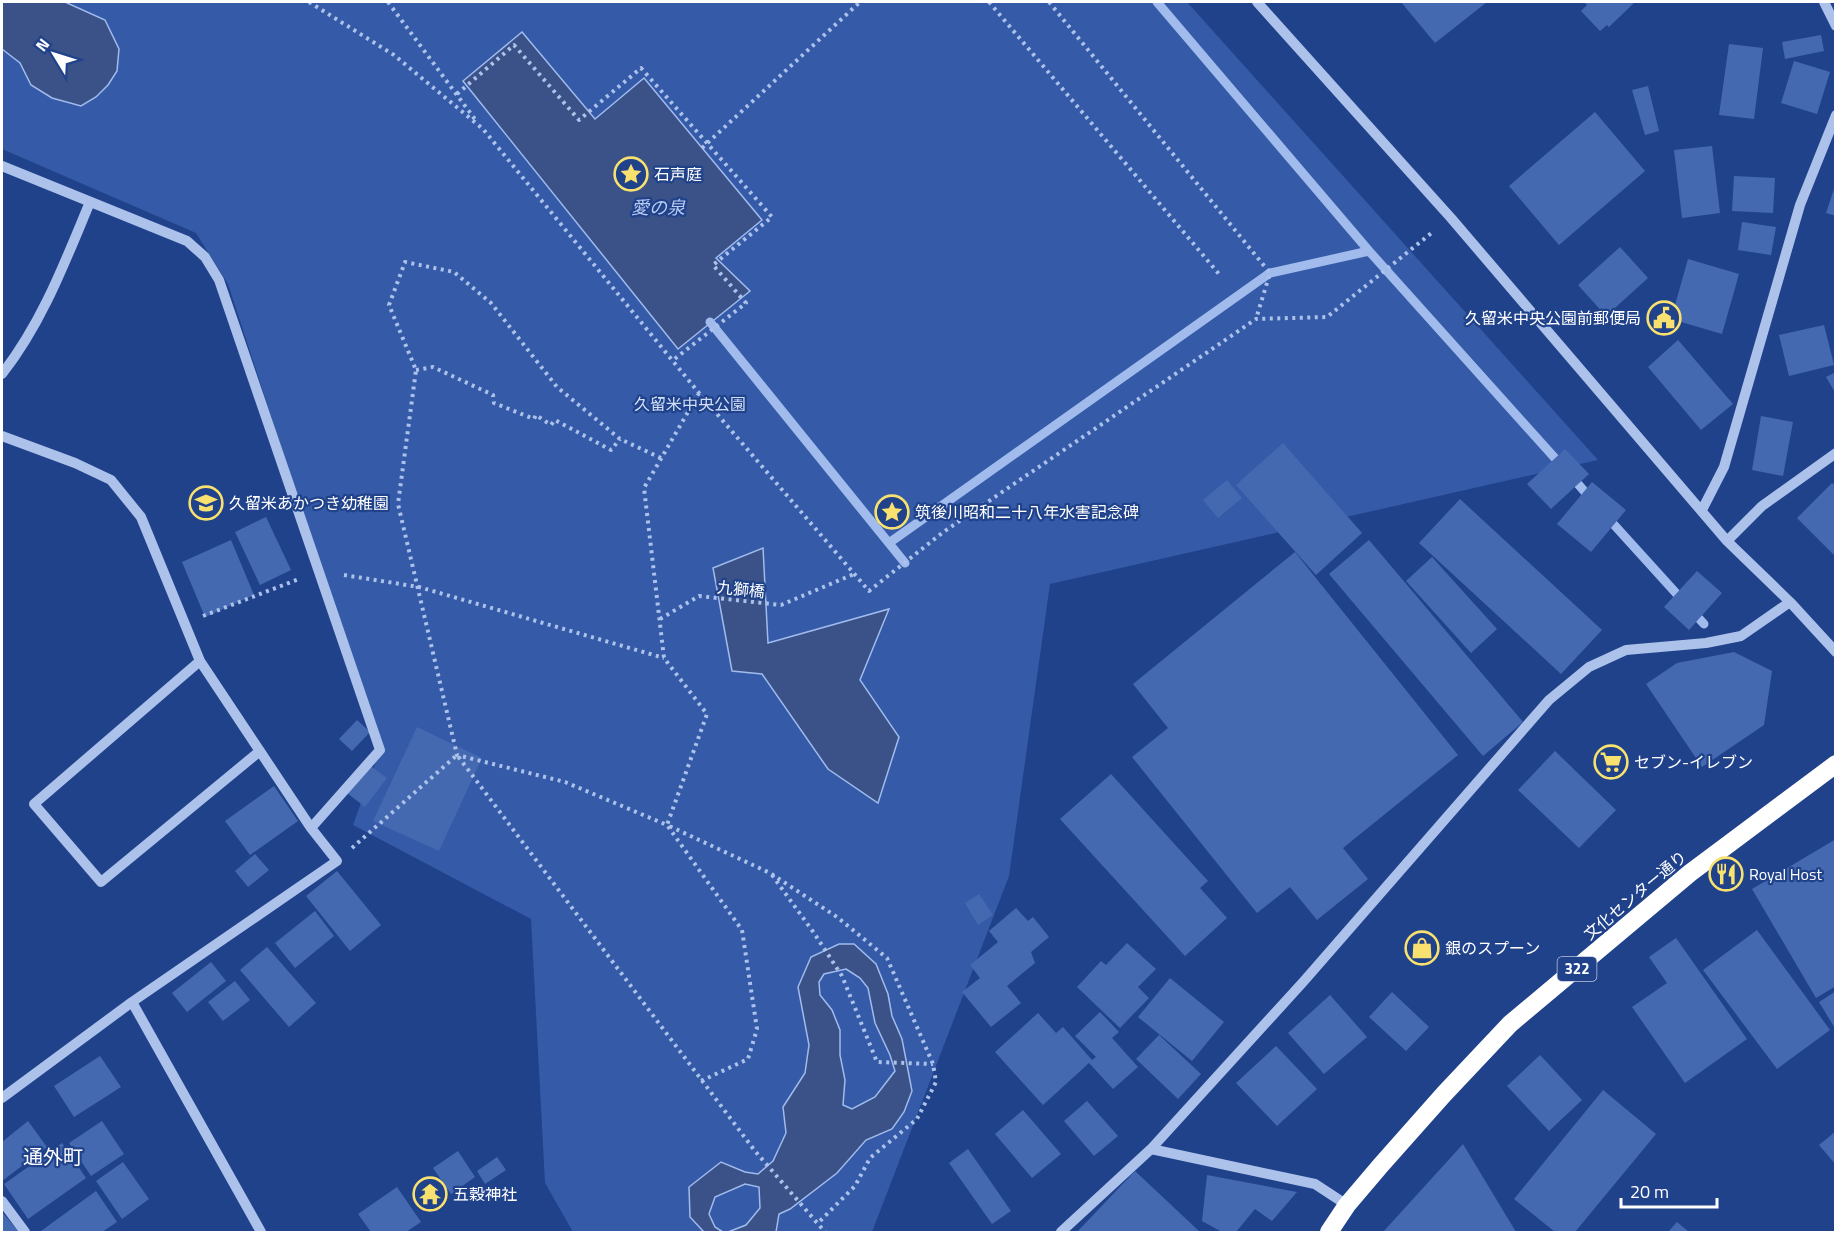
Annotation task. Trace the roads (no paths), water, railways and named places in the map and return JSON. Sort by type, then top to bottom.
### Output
[{"type":"highway","name":"文化センター通り","points":[[1329,1233],[1347,1205],[1444,1094],[1510,1024],[1690,873],[1836,764]]},
{"type":"street","points":[[1257,2],[1451,218],[1727,541],[1790,602],[1836,652]]},
{"type":"street","points":[[1824,2],[1836,26]]},
{"type":"street","points":[[1702,510],[1724,467],[1800,205],[1836,115]]},
{"type":"street","points":[[2,166],[187,241],[205,257],[219,280],[380,750],[311,828]]},
{"type":"street","points":[[2,374],[56,286],[90,202]]},
{"type":"street","points":[[2,436],[75,463],[111,480],[141,517],[201,661],[311,828],[338,861],[132,1002],[2,1098]]},
{"type":"street","points":[[1727,541],[1762,506],[1836,453]]},
{"type":"street","points":[[1061,1233],[1151,1149],[1304,981],[1549,700],[1589,667],[1626,650],[1706,643],[1741,636],[1790,602]]},
{"type":"street","points":[[201,661],[34,804],[101,882],[260,752]]},
{"type":"street","points":[[132,1002],[261,1233]]},
{"type":"street","points":[[1151,1149],[1315,1184],[1347,1205]]},
{"type":"street","points":[[2,1201],[26,1233]]},
{"type":"water","points":[[2,2],[65,2],[105,20],[119,49],[117,71],[108,85],[96,97],[81,106],[52,98],[31,85],[20,63],[2,49]]},
{"type":"water","name":"愛の泉","points":[[522,32],[595,119],[644,78],[762,220],[716,258],[750,291],[678,349],[463,81]]},
{"type":"water","points":[[763,548],[768,643],[889,609],[860,680],[899,737],[878,803],[828,769],[762,674],[732,671],[713,568]]},
{"type":"water","points":[[839,944],[854,944],[876,964],[888,994],[892,1016],[902,1039],[912,1091],[904,1112],[892,1129],[866,1140],[837,1173],[790,1209],[779,1214],[776,1232],[728,1232],[746,1225],[760,1208],[759,1187],[745,1184],[715,1197],[709,1214],[715,1227],[723,1232],[704,1232],[690,1217],[689,1187],[721,1162],[745,1172],[758,1174],[773,1161],[786,1133],[783,1107],[805,1073],[809,1045],[798,987],[811,957]],"holes":[[[846,969],[860,978],[868,988],[875,1023],[895,1071],[875,1097],[852,1109],[843,1105],[845,1080],[840,1055],[840,1030],[832,1010],[820,995],[819,982],[824,974]]]},
{"type":"waterway","points":[[1157,2],[1369,251],[1562,466]]},
{"type":"waterway","points":[[889,543],[1270,273],[1369,251]]},
{"type":"waterway","points":[[710,322],[905,563]]},
{"type":"waterway","points":[[1571,476],[1592,500]]},
{"type":"waterway","points":[[1607,517],[1704,624]]},
{"type":"place","name":"石声庭","points":[[631,174]]},
{"type":"place","name":"久留米中央公園前郵便局","points":[[1664,318]]},
{"type":"place","name":"久留米あかつき幼稚園","points":[[206,503]]},
{"type":"place","name":"筑後川昭和二十八年水害記念碑","points":[[892,512]]},
{"type":"place","name":"セブン-イレブン","points":[[1611,762]]},
{"type":"place","name":"Royal Host","points":[[1726,874]]},
{"type":"place","name":"銀のスプーン","points":[[1422,948]]},
{"type":"place","name":"五穀神社","points":[[430,1194]]},
{"type":"district","name":"通外町","points":[[53,1157]]},
{"type":"park label","name":"久留米中央公園","points":[[690,404]]}]
